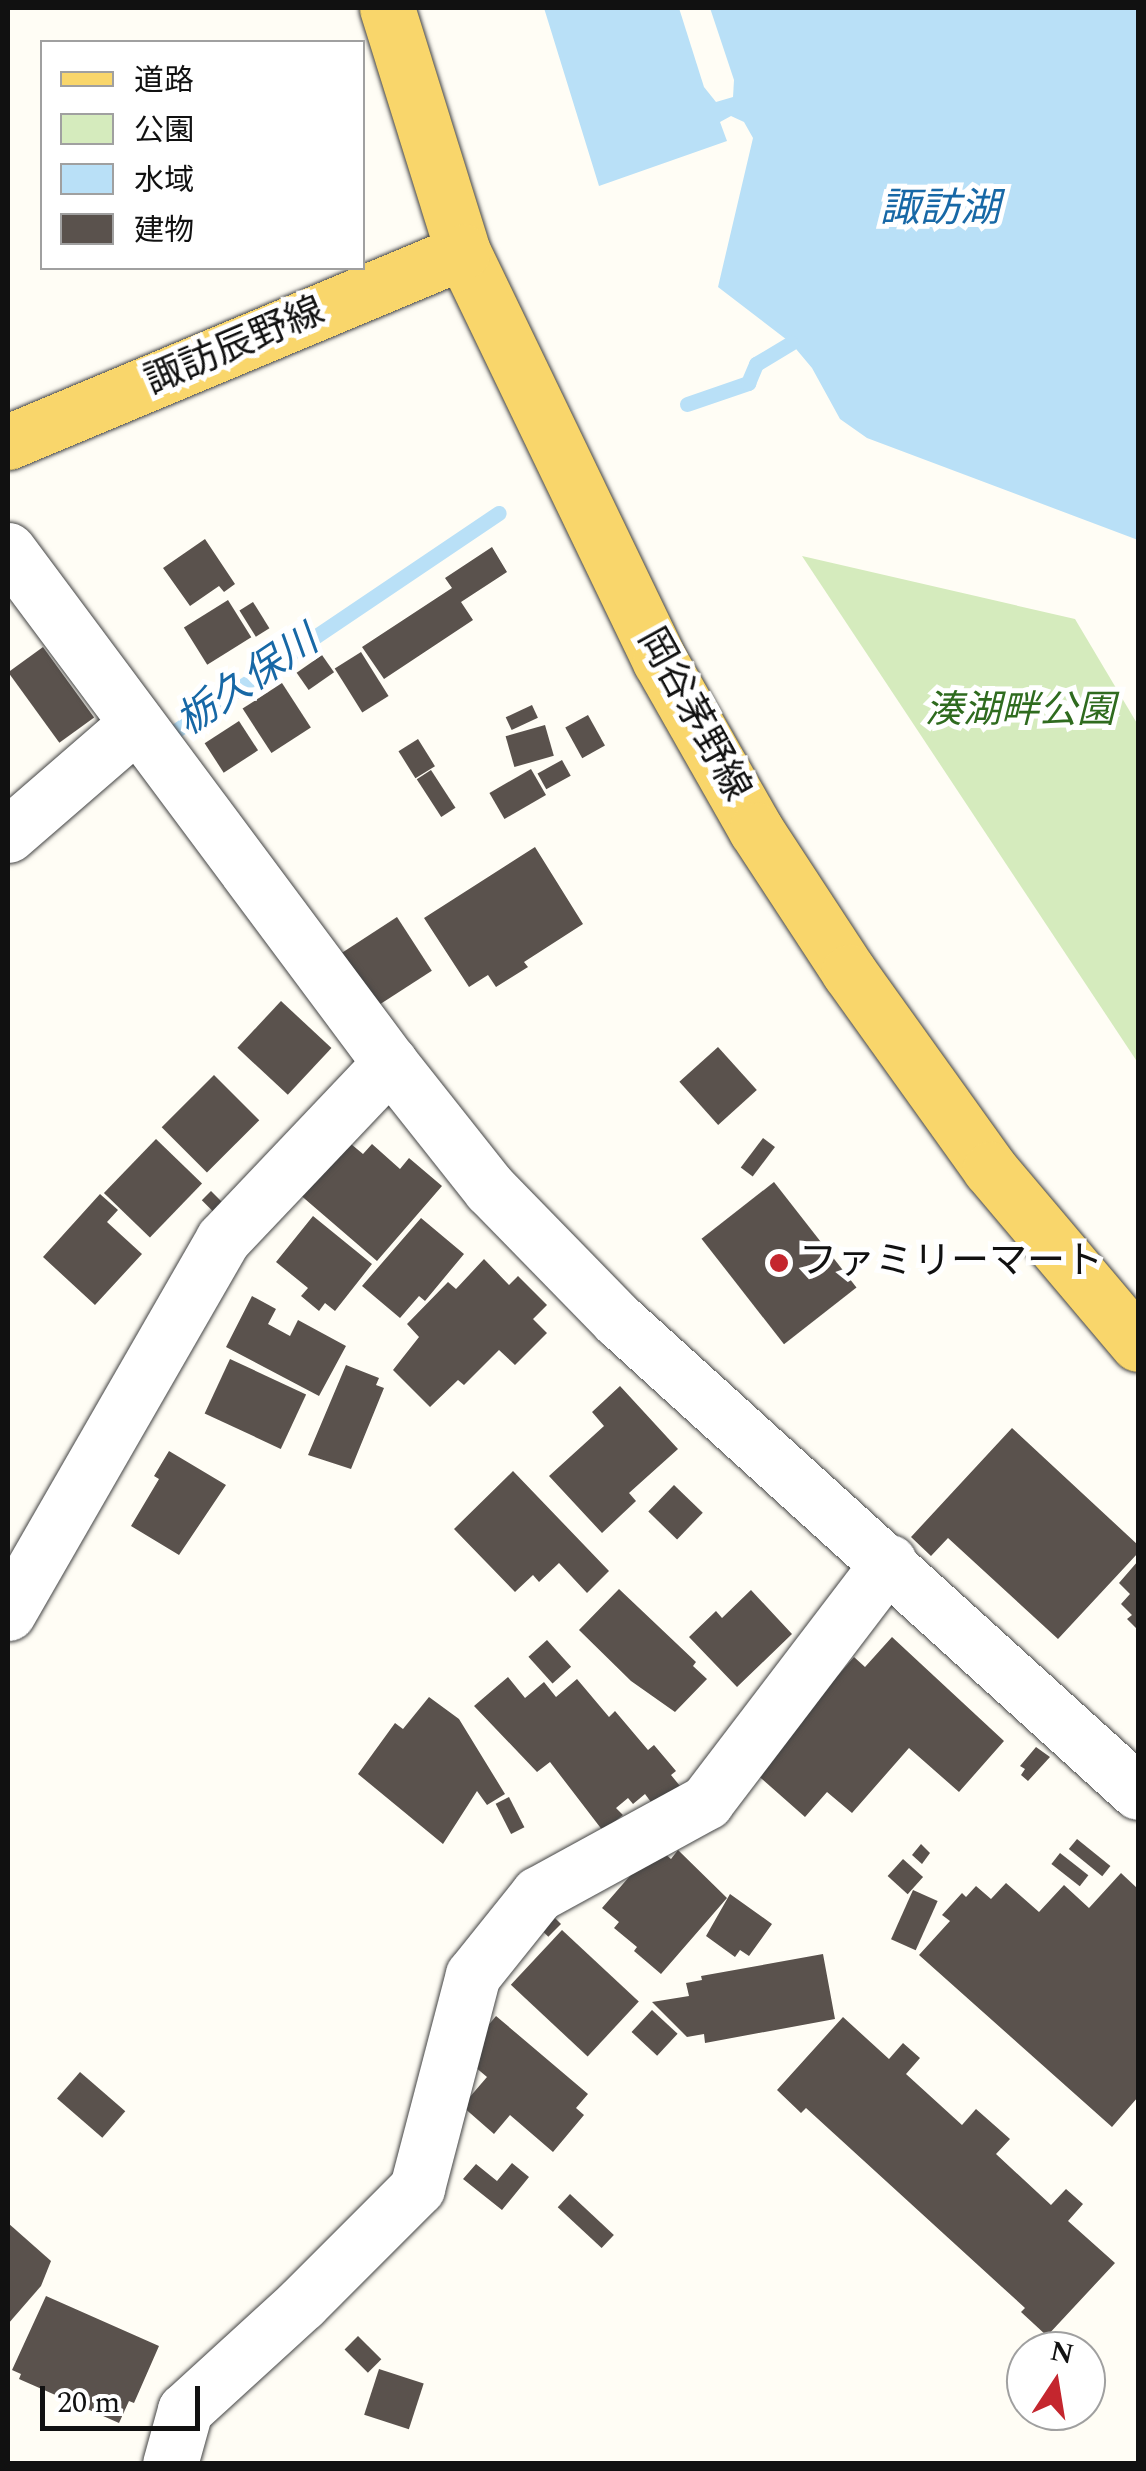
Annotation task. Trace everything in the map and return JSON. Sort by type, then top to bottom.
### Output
[{"type":"main road","name":"岡谷茅野線","points":[[387,8],[463,252],[660,661],[756,830],[849,972],[990,1169],[1138,1344]]},
{"type":"main road","name":"諏訪辰野線","points":[[8,442],[463,252]]},
{"type":"street","points":[[8,550],[390,1063],[490,1189],[618,1320],[1138,1792]]},
{"type":"street","points":[[8,836],[148,739]]},
{"type":"street","points":[[8,1613],[223,1240],[390,1063]]},
{"type":"street","points":[[170,2464],[186,2410],[417,2188],[473,1975],[538,1894],[706,1802],[889,1562]]},
{"type":"green space","name":"湊湖畔公園","points":[[802,556],[1075,619],[1138,725],[1138,1063]]},
{"type":"water","name":"諏訪湖","points":[[544,8],[1138,8],[1138,540],[867,438],[840,419],[812,368],[791,343],[718,287],[753,138],[744,122],[731,116],[720,122],[727,141],[599,186]]},
{"type":"pier","points":[[679,8],[710,8],[734,80],[733,97],[716,102],[704,87]]},
{"type":"building","points":[[205,539],[235,584],[224,592],[219,586],[190,606],[163,568]]},
{"type":"building","points":[[492,547],[507,572],[461,602],[473,620],[384,679],[362,647],[452,588],[445,578]]},
{"type":"building","points":[[228,600],[251,637],[207,665],[184,628]]},
{"type":"building","points":[[253,602],[269,628],[256,637],[239,610]]},
{"type":"building","points":[[43,647],[94,717],[59,743],[8,672]]},
{"type":"building","points":[[361,652],[389,696],[362,713],[335,668]]},
{"type":"building","points":[[322,655],[334,672],[309,690],[297,673]]},
{"type":"building","points":[[282,683],[311,727],[271,753],[243,709]]},
{"type":"building","points":[[532,705],[538,718],[512,730],[506,717]]},
{"type":"building","points":[[588,715],[605,746],[582,758],[565,728]]},
{"type":"building","points":[[239,721],[258,750],[224,773],[205,743]]},
{"type":"building","points":[[545,725],[554,756],[514,767],[506,736]]},
{"type":"building","points":[[418,739],[435,766],[415,778],[398,751]]},
{"type":"building","points":[[562,760],[571,776],[546,789],[538,774]]},
{"type":"building","points":[[531,769],[546,795],[504,819],[489,793]]},
{"type":"building","points":[[431,770],[456,808],[441,817],[417,779]]},
{"type":"building","points":[[535,847],[583,924],[524,962],[528,967],[496,987],[488,975],[469,987],[424,918]]},
{"type":"building","points":[[397,917],[432,971],[377,1007],[342,953]]},
{"type":"building","points":[[281,1001],[331,1048],[288,1095],[237,1048]]},
{"type":"building","points":[[718,1047],[757,1090],[718,1125],[679,1082]]},
{"type":"building","points":[[214,1075],[259,1120],[207,1173],[162,1127]]},
{"type":"building","points":[[763,1138],[775,1147],[753,1177],[741,1168]]},
{"type":"building","points":[[156,1139],[202,1183],[150,1237],[104,1193]]},
{"type":"building","points":[[345,1139],[363,1154],[372,1144],[400,1169],[409,1158],[442,1186],[377,1261],[298,1193]]},
{"type":"building","name":"ファミリーマート","points":[[774,1182],[856,1288],[784,1344],[702,1239]]},
{"type":"building","points":[[211,1191],[223,1203],[214,1212],[202,1200]]},
{"type":"building","points":[[100,1194],[118,1210],[107,1222],[142,1254],[95,1305],[43,1257]]},
{"type":"building","points":[[313,1216],[372,1264],[335,1311],[325,1303],[319,1311],[301,1296],[308,1288],[276,1262]]},
{"type":"building","points":[[421,1218],[464,1254],[425,1301],[419,1296],[400,1318],[362,1286]]},
{"type":"building","points":[[484,1259],[509,1285],[518,1276],[547,1305],[533,1319],[547,1333],[515,1365],[499,1350],[464,1385],[458,1380],[430,1407],[393,1370],[419,1337],[407,1324],[448,1282],[456,1289]]},
{"type":"building","points":[[252,1296],[276,1309],[268,1324],[290,1336],[298,1320],[346,1346],[319,1396],[226,1347]]},
{"type":"building","points":[[230,1359],[306,1394],[281,1449],[205,1413]]},
{"type":"building","points":[[346,1365],[379,1378],[376,1385],[384,1388],[351,1469],[308,1455]]},
{"type":"building","points":[[620,1386],[678,1449],[629,1493],[636,1501],[602,1533],[549,1476],[604,1426],[592,1412]]},
{"type":"building","points":[[1012,1428],[1138,1545],[1138,1553],[1058,1639],[948,1538],[931,1556],[911,1537]]},
{"type":"building","points":[[169,1451],[226,1485],[179,1555],[131,1526],[159,1479],[154,1476]]},
{"type":"building","points":[[513,1471],[609,1571],[587,1593],[559,1563],[539,1582],[533,1575],[515,1592],[454,1529]]},
{"type":"building","points":[[674,1485],[703,1513],[677,1539],[648,1512]]},
{"type":"building","points":[[1138,1561],[1138,1630],[1127,1619],[1132,1615],[1121,1604],[1130,1594],[1119,1583]]},
{"type":"building","points":[[619,1589],[696,1662],[693,1666],[707,1679],[675,1712],[631,1681],[579,1630]]},
{"type":"building","points":[[751,1590],[792,1634],[737,1687],[689,1637],[716,1611],[722,1618]]},
{"type":"building","points":[[892,1637],[1004,1741],[959,1792],[909,1748],[852,1813],[827,1792],[805,1817],[754,1772],[854,1657],[865,1667]]},
{"type":"building","points":[[547,1640],[571,1667],[553,1683],[528,1657]]},
{"type":"building","points":[[508,1677],[525,1698],[544,1682],[556,1697],[577,1679],[609,1717],[615,1711],[648,1750],[654,1745],[676,1771],[671,1775],[680,1786],[654,1806],[645,1794],[633,1804],[628,1798],[616,1808],[623,1815],[603,1831],[550,1762],[537,1772],[474,1706]]},
{"type":"building","points":[[429,1697],[459,1719],[505,1794],[487,1805],[477,1791],[443,1844],[358,1774],[395,1723],[403,1729]]},
{"type":"building","points":[[1036,1747],[1050,1757],[1028,1781],[1021,1775],[1025,1769],[1020,1766]]},
{"type":"building","points":[[509,1797],[524,1827],[511,1834],[496,1804]]},
{"type":"building","points":[[1077,1839],[1110,1866],[1102,1876],[1069,1849]]},
{"type":"building","points":[[921,1844],[930,1853],[922,1864],[912,1855]]},
{"type":"building","points":[[656,1846],[671,1859],[678,1850],[727,1898],[661,1974],[634,1951],[637,1947],[614,1928],[619,1922],[602,1908]]},
{"type":"building","points":[[1060,1853],[1088,1875],[1080,1886],[1051,1864]]},
{"type":"building","points":[[903,1859],[923,1877],[908,1894],[888,1876]]},
{"type":"building","points":[[1121,1873],[1138,1889],[1138,2097],[1112,2127],[919,1955],[950,1921],[942,1915],[962,1893],[966,1897],[976,1886],[991,1899],[1006,1883],[1039,1912],[1064,1885],[1089,1908]]},
{"type":"building","points":[[913,1890],[938,1901],[916,1950],[891,1939]]},
{"type":"building","points":[[730,1894],[772,1924],[749,1956],[740,1950],[735,1957],[706,1936]]},
{"type":"building","points":[[549,1912],[561,1924],[548,1937],[536,1925]]},
{"type":"building","points":[[562,1930],[639,2002],[588,2056],[511,1985]]},
{"type":"building","points":[[823,1954],[835,2019],[705,2043],[704,2034],[687,2037],[652,2002],[689,1996],[686,1983],[702,1980],[701,1976]]},
{"type":"building","points":[[652,2010],[678,2034],[657,2056],[632,2032]]},
{"type":"building","points":[[496,2016],[588,2094],[576,2108],[584,2115],[553,2152],[510,2115],[494,2134],[462,2106],[487,2077],[468,2061],[472,2045]]},
{"type":"building","points":[[843,2017],[889,2059],[903,2043],[920,2058],[906,2074],[962,2125],[976,2109],[1010,2139],[996,2154],[1051,2205],[1066,2189],[1083,2204],[1068,2221],[1115,2263],[1052,2331],[1042,2331],[1021,2312],[1025,2308],[806,2108],[801,2113],[777,2090]]},
{"type":"building","points":[[80,2072],[125,2111],[102,2138],[57,2098]]},
{"type":"building","points":[[512,2163],[529,2177],[502,2210],[463,2179],[476,2164],[497,2181]]},
{"type":"building","points":[[570,2194],[614,2235],[602,2248],[558,2207]]},
{"type":"building","points":[[8,2223],[51,2261],[41,2286],[8,2324]]},
{"type":"building","points":[[46,2296],[159,2346],[134,2403],[129,2401],[119,2423],[19,2379],[21,2374],[12,2370]]},
{"type":"building","points":[[358,2336],[381,2359],[368,2373],[345,2349]]},
{"type":"building","points":[[379,2369],[424,2384],[409,2429],[364,2415]]},
{"type":"waterway","name":"栃久保川","points":[[687,404],[748,383],[756,364],[791,343]]},
{"type":"waterway","name":"栃久保川","points":[[162,740],[499,513]]},
{"type":"place","name":"ファミリーマート","points":[[779,1263]]}]
